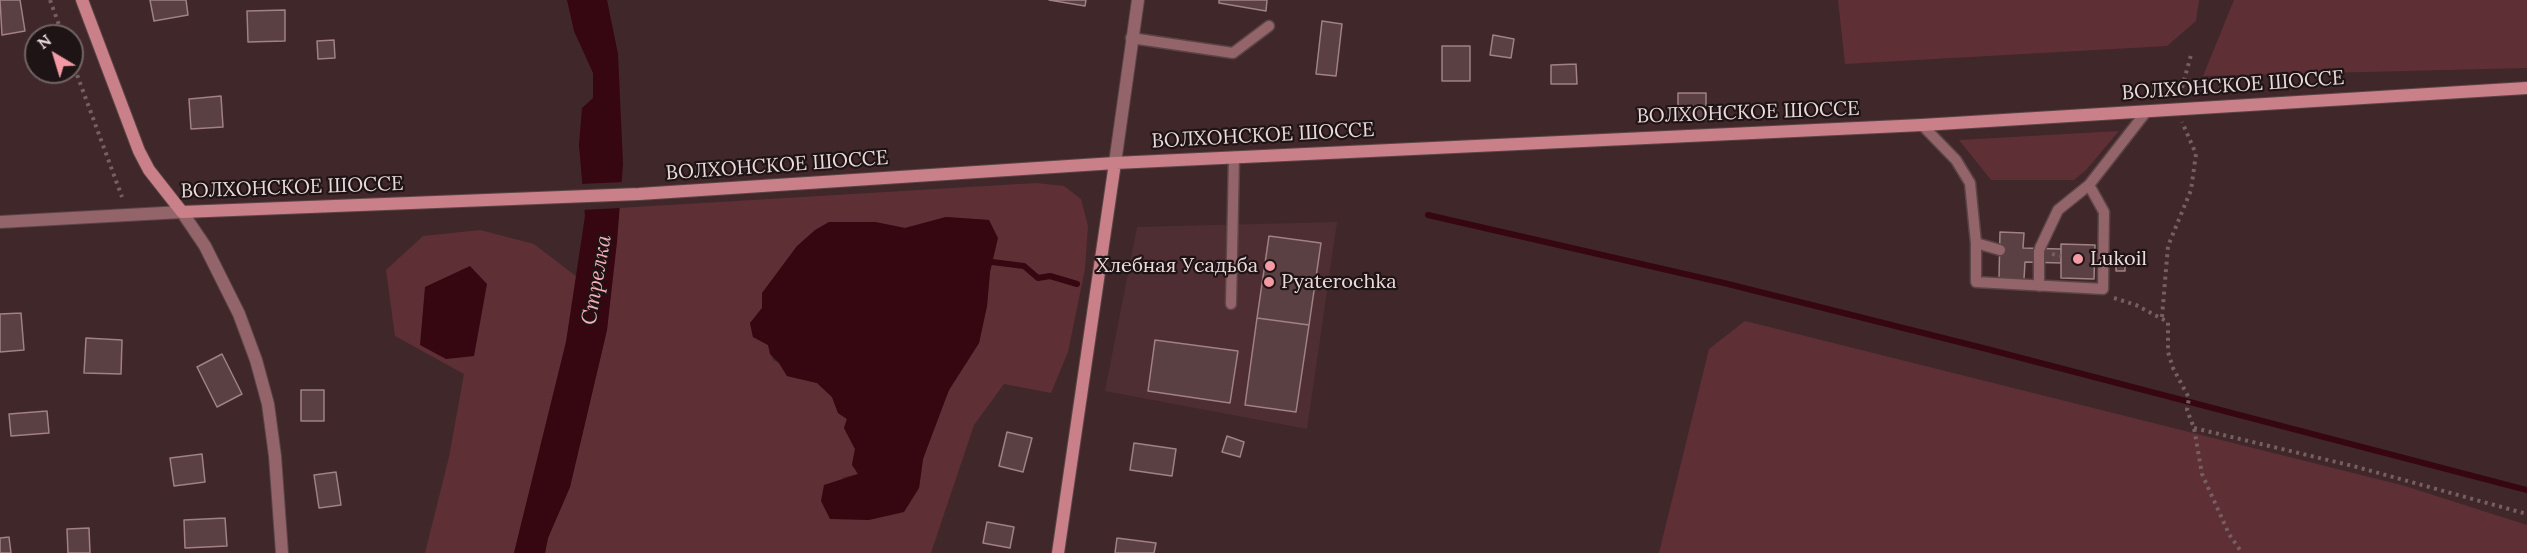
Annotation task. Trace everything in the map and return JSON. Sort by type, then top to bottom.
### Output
[{"type":"main road","points":[[82,0],[139,151],[149,170],[182,212]]},
{"type":"main road","name":"ВОЛХОНСКОЕ ШОССЕ","points":[[182,212],[639,194],[1115,163],[1922,125],[2527,88]]},
{"type":"main road","points":[[1058,553],[1115,163]]},
{"type":"street","points":[[1115,163],[1138,0]]},
{"type":"street","name":"ВОЛХОНСКОЕ ШОССЕ","points":[[0,222],[182,212]]},
{"type":"street","points":[[182,212],[205,246],[239,314],[256,360],[268,404],[275,456],[282,553]]},
{"type":"lane","points":[[1131,38],[1233,53],[1269,26]]},
{"type":"lane","points":[[2039,286],[2040,250],[2058,210],[2089,185],[2146,112]]},
{"type":"lane","points":[[1922,125],[1956,160],[1971,183],[1976,243],[1976,282],[2103,289],[2104,212],[2089,185]]},
{"type":"lane","points":[[1231,304],[1234,157]]},
{"type":"lane","points":[[1976,243],[2000,250]]},
{"type":"path","points":[[50,0],[59,24]]},
{"type":"path","points":[[2163,317],[2168,246],[2191,190],[2196,154],[2176,109],[2191,55]]},
{"type":"path","points":[[80,84],[122,197]]},
{"type":"path","points":[[2114,298],[2154,313],[2168,322],[2168,352],[2173,368],[2189,398],[2187,410],[2194,428],[2200,465],[2206,484],[2229,534],[2242,553]]},
{"type":"path","points":[[2194,428],[2353,466],[2527,514]]},
{"type":"shaded area","points":[[1838,0],[2199,0],[2196,21],[2167,46],[1845,64]]},
{"type":"shaded area","points":[[2234,0],[2527,0],[2527,68],[2203,76]]},
{"type":"shaded area","points":[[2119,131],[2086,170],[2074,180],[1991,180],[1959,140]]},
{"type":"shaded area","points":[[1036,183],[1064,186],[1081,199],[1088,226],[1085,269],[1068,352],[1051,393],[1004,384],[974,425],[931,553],[545,553],[548,538],[570,487],[607,330],[619,208]],"holes":[[[946,217],[989,220],[997,238],[979,343],[949,390],[923,459],[919,488],[841,478],[858,474],[852,464],[855,449],[844,428],[847,419],[838,413],[832,397],[817,383],[787,376],[779,363],[773,360],[768,345],[753,337],[750,323],[762,308],[763,293],[797,246],[875,222],[905,228]]]},
{"type":"shaded area","points":[[1337,222],[1307,429],[1105,391],[1137,227]]},
{"type":"shaded area","points":[[480,230],[534,244],[577,277],[566,342],[514,553],[425,553],[449,457],[464,374],[395,336],[386,270],[423,236]]},
{"type":"shaded area","points":[[1745,321],[2405,486],[2527,525],[2527,553],[1659,553],[1709,349]]},
{"type":"water","name":"Стрелка","points":[[567,0],[607,0],[618,54],[623,164],[617,242],[607,330],[570,487],[548,538],[545,553],[514,553],[566,342],[585,216],[579,145],[582,108],[593,98],[593,73],[574,31]]},
{"type":"water","points":[[946,217],[989,220],[998,238],[990,272],[987,306],[979,343],[949,390],[923,459],[919,488],[904,512],[869,520],[830,519],[821,501],[824,485],[858,474],[852,465],[855,449],[844,428],[847,419],[838,413],[832,397],[817,383],[787,376],[770,354],[768,345],[753,337],[750,323],[762,308],[762,293],[797,246],[815,230],[829,222],[875,222],[905,228]]},
{"type":"water","points":[[470,266],[487,284],[474,356],[446,359],[420,345],[425,287]]},
{"type":"pier","points":[[624,182],[622,208],[582,210],[580,184]]},
{"type":"building","points":[[0,0],[20,0],[24,31],[2,35]]},
{"type":"building","points":[[150,0],[186,0],[188,15],[154,21]]},
{"type":"building","points":[[1049,0],[1086,0],[1085,6]]},
{"type":"building","points":[[1219,0],[1267,0],[1266,11],[1219,3]]},
{"type":"building","points":[[285,10],[285,41],[248,42],[247,11]]},
{"type":"building","points":[[1322,21],[1342,24],[1336,76],[1316,74]]},
{"type":"building","points":[[1493,35],[1514,39],[1511,58],[1490,55]]},
{"type":"building","points":[[334,40],[335,58],[318,59],[317,41]]},
{"type":"building","points":[[1442,46],[1470,46],[1470,81],[1442,81]]},
{"type":"building","points":[[1576,64],[1577,84],[1551,84],[1551,65]]},
{"type":"building","points":[[1678,93],[1706,93],[1706,120],[1678,120]]},
{"type":"building","points":[[221,96],[223,127],[191,129],[189,99]]},
{"type":"building","points":[[2000,232],[2024,233],[2023,248],[2061,249],[2061,263],[2025,262],[2024,279],[1999,279]]},
{"type":"building","points":[[1269,236],[1321,243],[1309,325],[1257,318]]},
{"type":"building","name":"Lukoil","points":[[2061,244],[2095,245],[2094,279],[2061,278]]},
{"type":"building","points":[[2116,259],[2125,259],[2125,271],[2116,271]]},
{"type":"building","points":[[21,313],[24,350],[0,352],[0,314]]},
{"type":"building","points":[[1257,318],[1309,325],[1296,412],[1245,405]]},
{"type":"building","points":[[86,338],[122,340],[121,374],[84,373]]},
{"type":"building","points":[[1155,340],[1238,351],[1230,403],[1148,391]]},
{"type":"building","points":[[222,354],[242,394],[217,407],[197,367]]},
{"type":"building","points":[[301,390],[324,390],[324,421],[301,421]]},
{"type":"building","points":[[47,411],[49,433],[11,436],[9,414]]},
{"type":"building","points":[[1007,432],[1032,438],[1023,472],[999,466]]},
{"type":"building","points":[[1227,436],[1244,442],[1240,457],[1222,452]]},
{"type":"building","points":[[1134,443],[1176,449],[1172,476],[1130,470]]},
{"type":"building","points":[[202,454],[205,482],[174,486],[170,458]]},
{"type":"building","points":[[336,472],[341,505],[319,508],[314,475]]},
{"type":"building","points":[[225,518],[227,546],[185,548],[184,520]]},
{"type":"building","points":[[987,522],[1014,527],[1010,548],[983,543]]},
{"type":"building","points":[[89,528],[90,553],[68,553],[67,529]]},
{"type":"building","points":[[9,537],[11,553],[0,553],[0,538]]},
{"type":"building","points":[[1117,538],[1156,543],[1154,553],[1115,553]]},
{"type":"waterway","points":[[1428,215],[1724,283],[2527,490]]},
{"type":"waterway","points":[[992,262],[1024,266],[1038,278],[1050,276],[1077,284]]},
{"type":"place","name":"Lukoil","points":[[2078,259]]},
{"type":"place","name":"Хлебная Усадьба","points":[[1270,266]]},
{"type":"place","name":"Pyaterochka","points":[[1269,282]]}]
